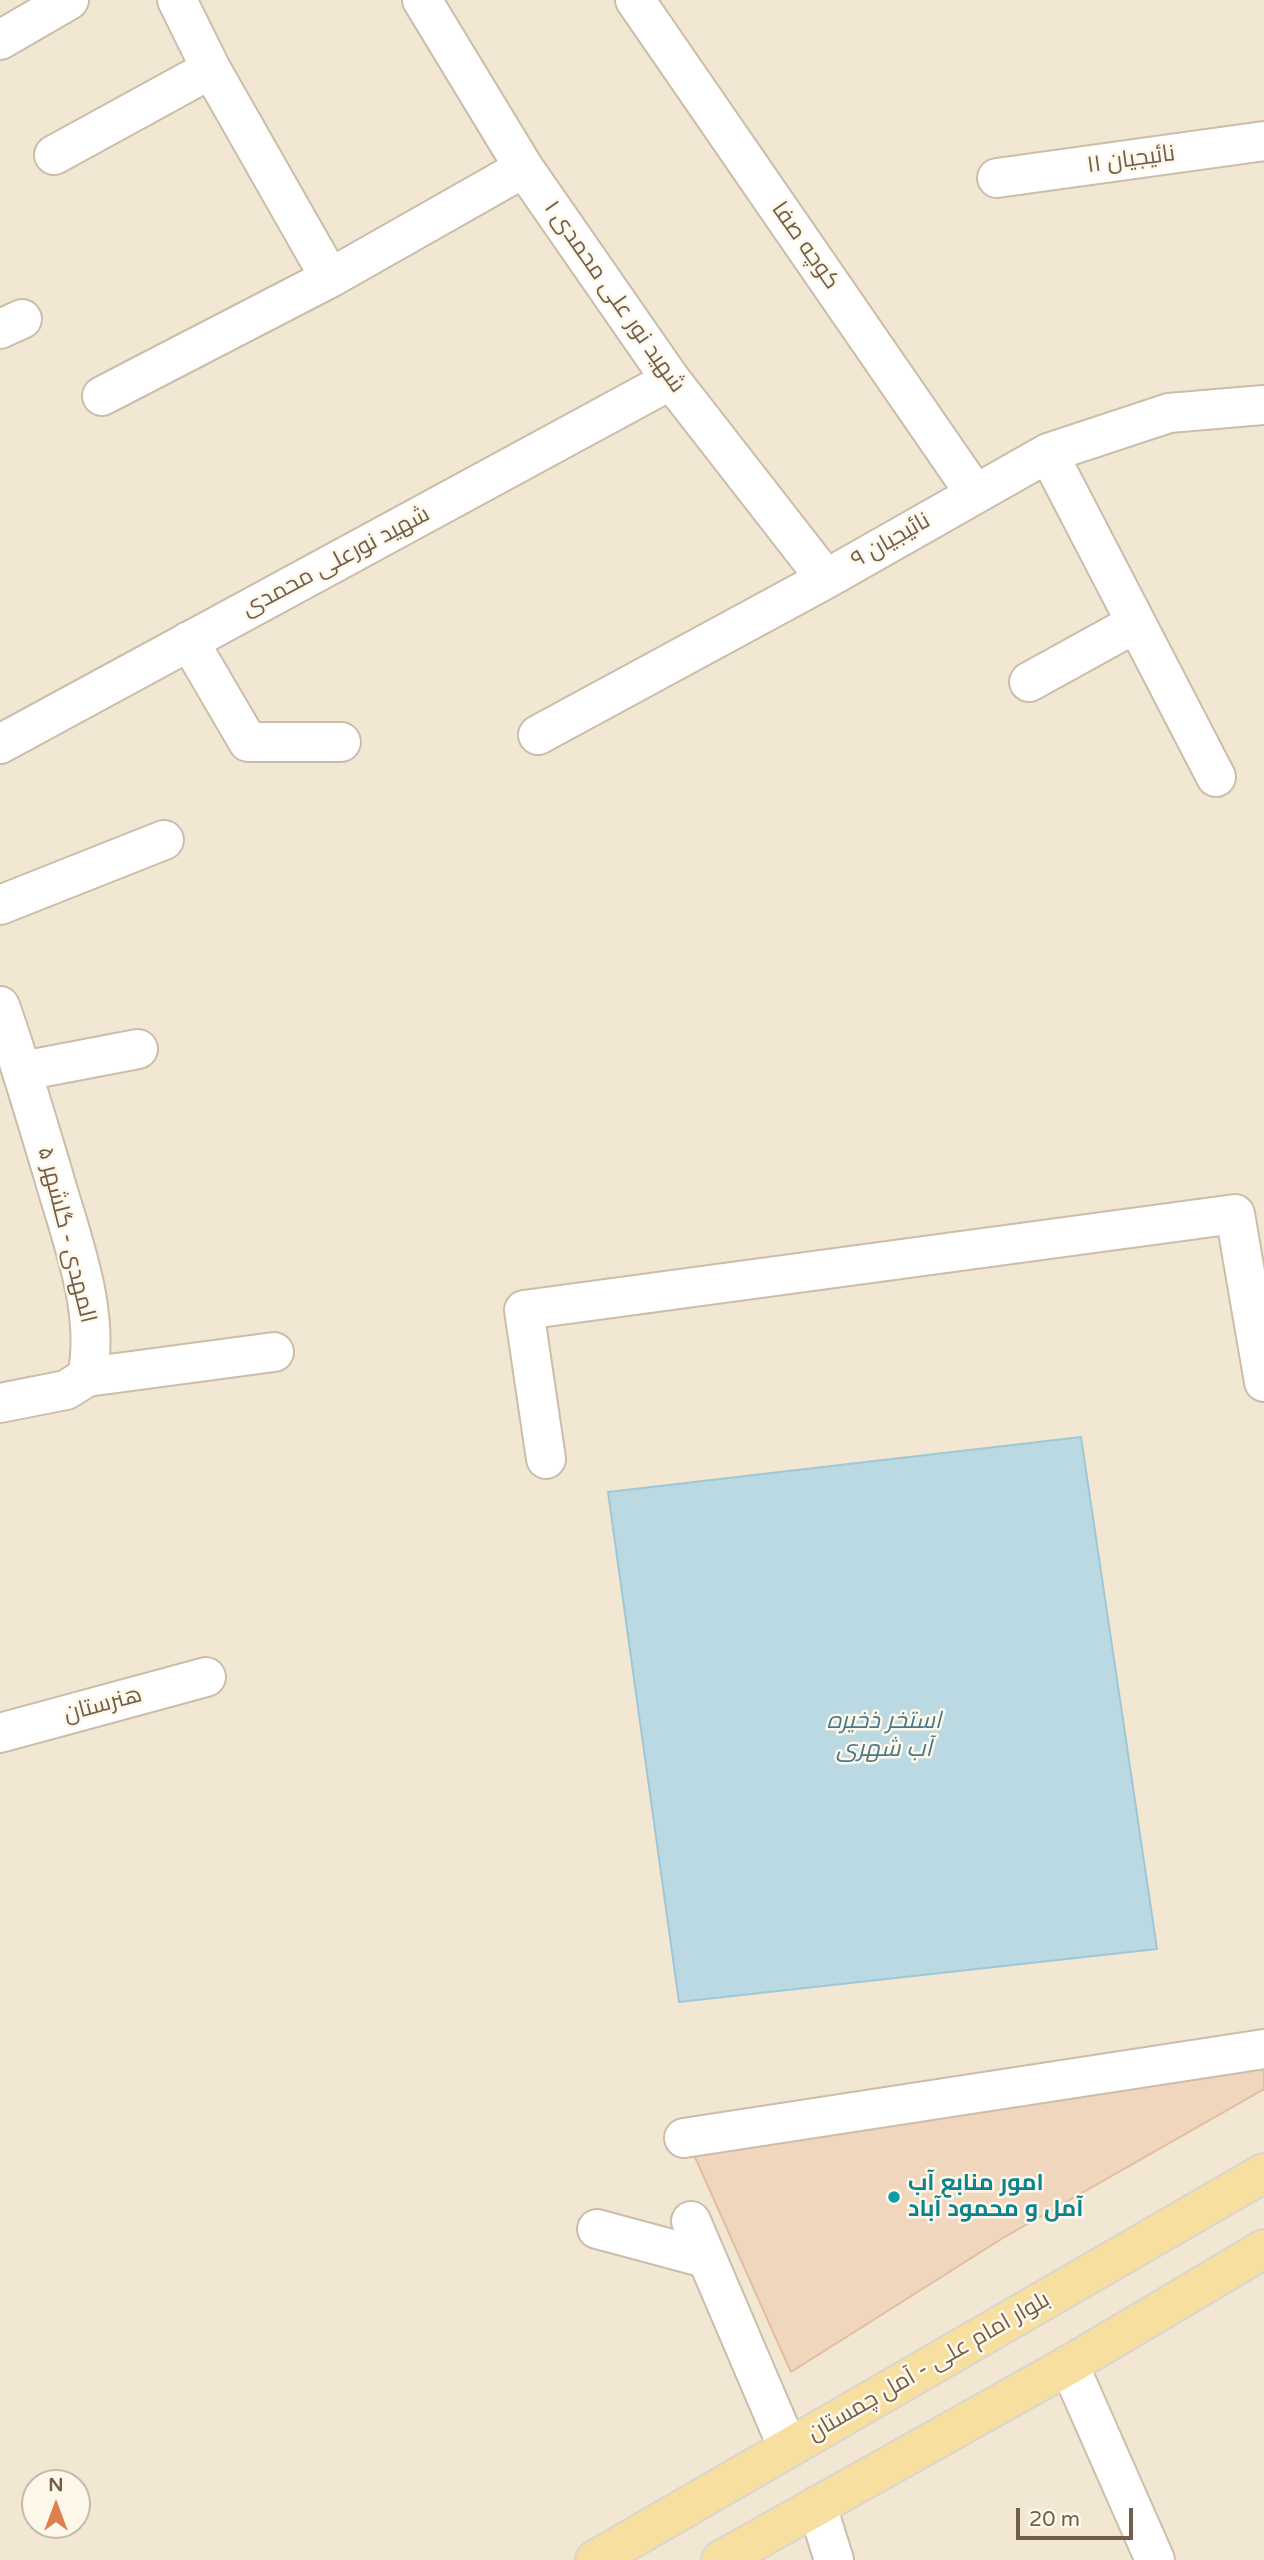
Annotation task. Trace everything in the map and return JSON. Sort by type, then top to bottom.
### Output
[{"type":"main road","name":"بلوار امام علی - آمل چمستان","points":[[595,2560],[1264,2173]]},
{"type":"main road","points":[[721,2560],[1069,2365],[1264,2249]]},
{"type":"street","points":[[0,40],[69,0]]},
{"type":"street","points":[[177,0],[211,69],[330,278]]},
{"type":"street","name":"شهید نور علی محمدی ۱","points":[[422,0],[524,168],[671,380],[826,579]]},
{"type":"street","name":"کوچه صفا","points":[[635,0],[974,492]]},
{"type":"street","points":[[54,155],[211,69]]},
{"type":"street","name":"نائیجیان ۱۱","points":[[997,178],[1264,141]]},
{"type":"street","points":[[102,396],[330,278],[524,168]]},
{"type":"street","name":"شهید نورعلی محمدی","points":[[0,744],[671,380]]},
{"type":"street","name":"نائیجیان ۹","points":[[538,735],[826,579],[974,492],[1048,453],[1169,413],[1264,405]]},
{"type":"street","points":[[1048,453],[1216,777]]},
{"type":"street","points":[[1029,681],[1136,623]]},
{"type":"street","points":[[189,641],[248,742],[341,742]]},
{"type":"street","points":[[0,905],[164,840]]},
{"type":"street","name":"المهدی - گلشهر ۵","points":[[0,1006],[17,1089],[84,1287],[93,1349],[87,1377]]},
{"type":"street","points":[[17,1089],[138,1049]]},
{"type":"street","points":[[546,1459],[524,1310],[1235,1214],[1264,1382]]},
{"type":"street","points":[[0,1403],[66,1390],[87,1377],[274,1352]]},
{"type":"street","name":"هنرستان","points":[[0,1733],[206,1677]]},
{"type":"street","points":[[684,2138],[1264,2049]]},
{"type":"street","points":[[691,2221],[705,2259],[789,2448]]},
{"type":"street","points":[[597,2229],[705,2259]]},
{"type":"street","points":[[1069,2365],[1155,2560]]},
{"type":"street","points":[[817,2506],[834,2560]]},
{"type":"shaded area","points":[[0,0],[1264,0],[1264,2560],[0,2560]]},
{"type":"water","name":"استخر ذخیره آب شهری","points":[[1081,1437],[1157,1949],[679,2002],[608,1492]]},
{"type":"building","name":"امور منابع آب آمل و محمود آباد","points":[[1264,2067],[1264,2089],[1003,2238],[791,2372],[694,2155]]},
{"type":"place","name":"امور منابع آب آمل و محمود آباد","points":[[894,2197]]}]
